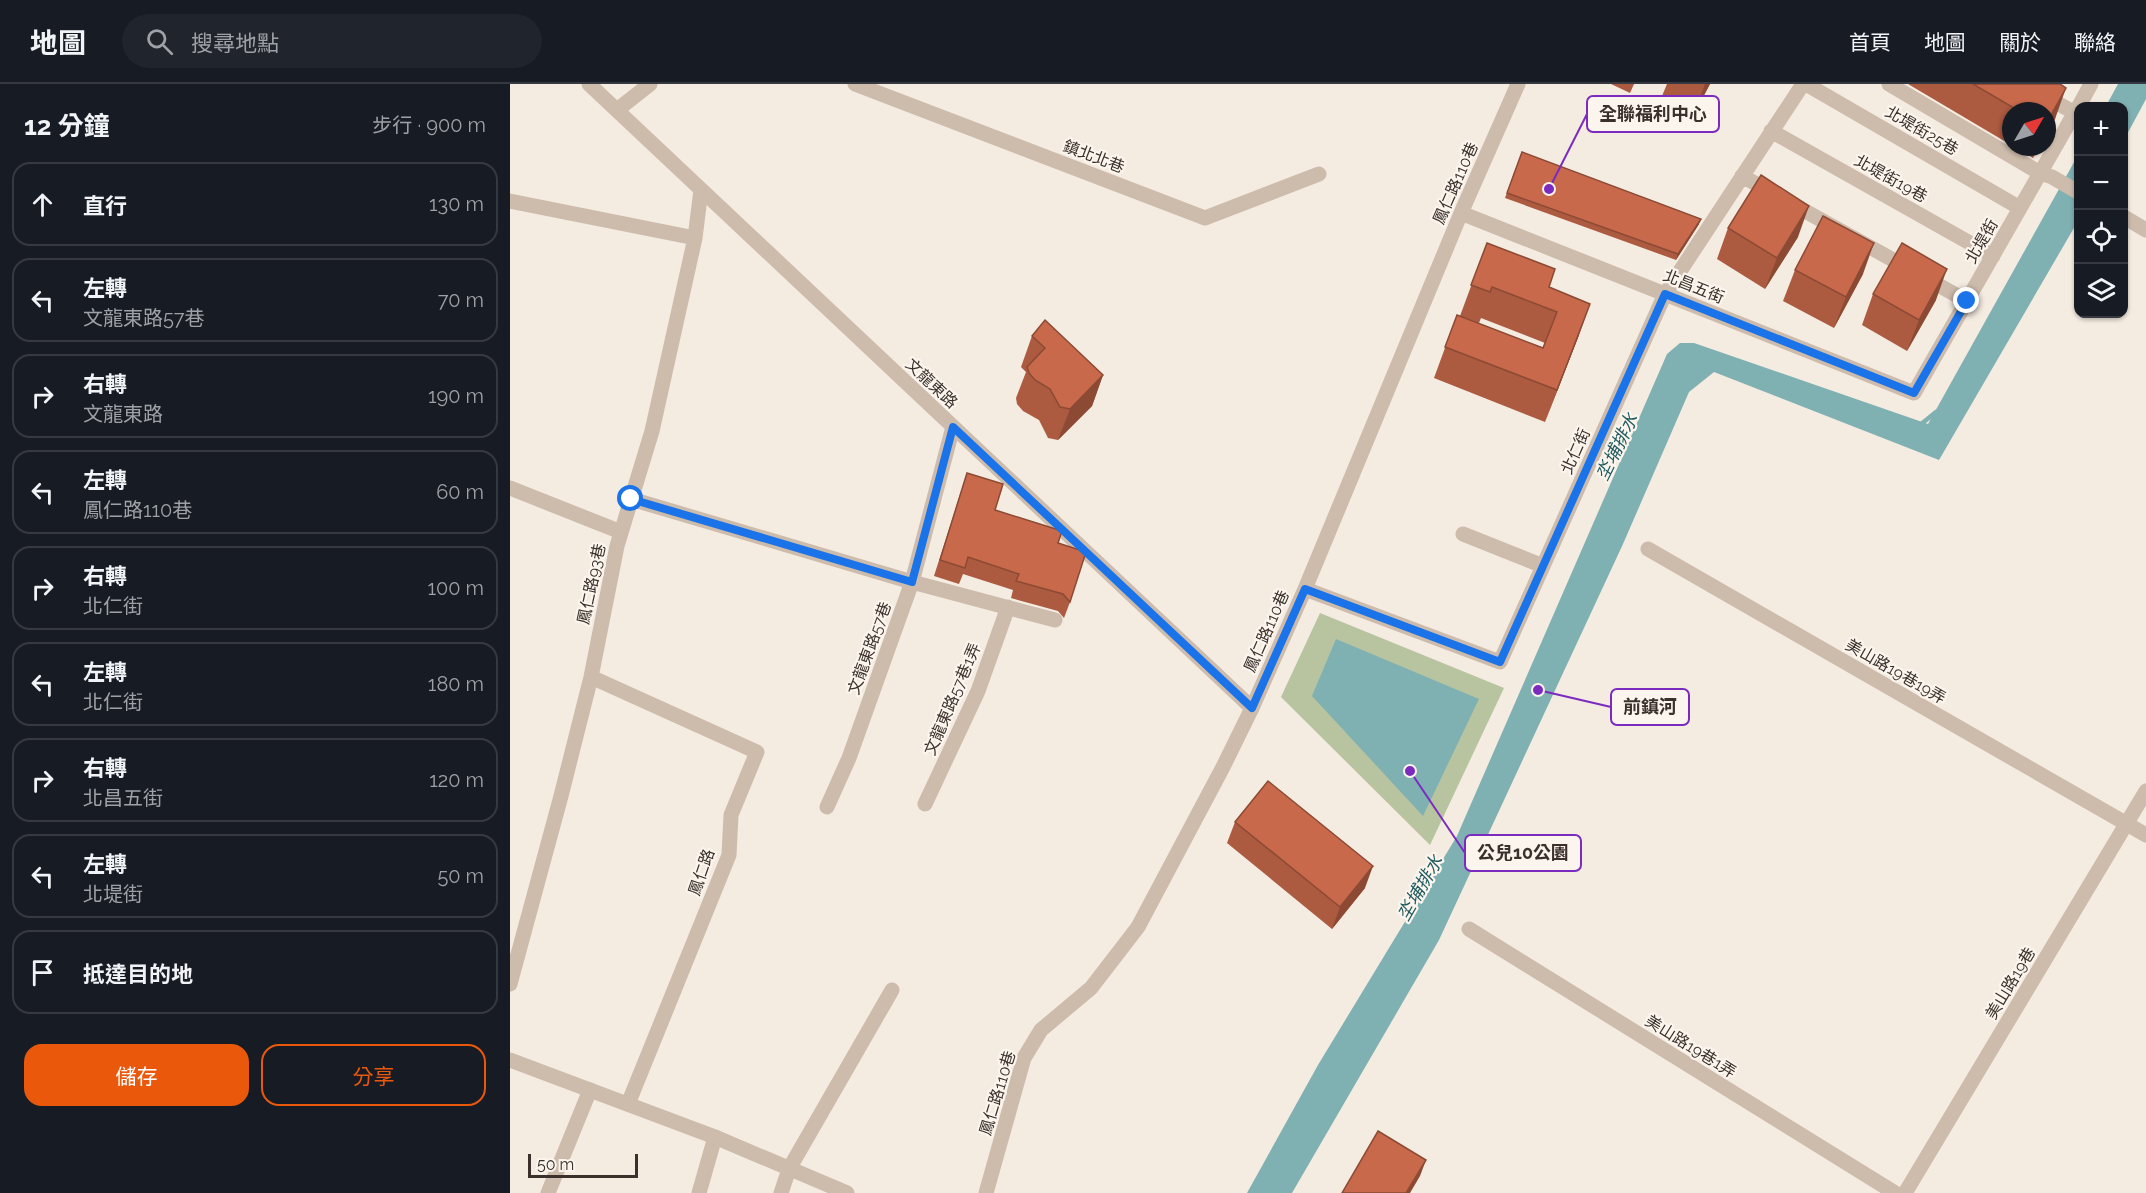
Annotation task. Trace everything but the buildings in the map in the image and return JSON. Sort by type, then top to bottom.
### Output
[{"type":"street","name":"文龍東路","points":[[589,84],[1252,708]]},
{"type":"street","points":[[617,110],[650,84]]},
{"type":"street","name":"鎮北北巷","points":[[855,84],[1205,218],[1319,174]]},
{"type":"street","name":"鳳仁路110巷","points":[[986,1193],[1024,1058],[1041,1030],[1091,988],[1138,927],[1252,708],[1305,589],[1461,213],[1518,84]]},
{"type":"street","name":"北仁街","points":[[1305,589],[1500,662],[1665,294],[1771,131],[1805,84]]},
{"type":"street","name":"北堤街25巷","points":[[1805,84],[2020,208]]},
{"type":"street","points":[[1889,84],[2074,189]]},
{"type":"street","points":[[2023,84],[2074,108]]},
{"type":"street","name":"北堤街","points":[[2081,102],[2091,84]]},
{"type":"street","name":"北堤街","points":[[1914,393],[2020,208],[2046,175],[2074,115]]},
{"type":"street","name":"北堤街19巷","points":[[1771,131],[1993,256]]},
{"type":"street","points":[[1742,176],[1967,301]]},
{"type":"street","name":"鳳仁路93巷","points":[[510,984],[553,829],[591,677],[621,532],[652,431],[695,238],[701,190]]},
{"type":"street","points":[[510,201],[695,238]]},
{"type":"street","name":"北昌五街","points":[[1461,213],[1914,393]]},
{"type":"street","points":[[2128,220],[2146,230]]},
{"type":"street","name":"文龍東路57巷","points":[[827,807],[849,758],[912,582],[953,427]]},
{"type":"street","points":[[510,488],[621,532]]},
{"type":"street","points":[[631,499],[912,582],[1055,620]]},
{"type":"street","points":[[1463,534],[1543,566]]},
{"type":"street","name":"美山路19巷19弄","points":[[1648,549],[2146,835]]},
{"type":"street","name":"文龍東路57巷1弄","points":[[925,804],[978,690],[1008,607]]},
{"type":"street","name":"鳳仁路","points":[[591,677],[757,752],[731,815],[729,855],[628,1104]]},
{"type":"street","name":"美山路19巷","points":[[1905,1193],[2146,791]]},
{"type":"street","name":"美山路19巷1弄","points":[[1469,929],[1895,1193]]},
{"type":"street","points":[[780,1193],[789,1169],[892,990]]},
{"type":"street","points":[[510,1060],[715,1137],[847,1193]]},
{"type":"street","points":[[548,1193],[590,1090]]},
{"type":"street","points":[[699,1193],[715,1137]]},
{"type":"green space","points":[[1320,613],[1504,688],[1430,845],[1281,697]]},
{"type":"water","points":[[2118,84],[2146,84],[2146,99],[2128,133],[2128,102],[2108,102]]},
{"type":"water","points":[[2074,162],[2074,228],[1939,460],[1714,372],[1689,392],[1623,544],[1439,940],[1292,1193],[1247,1193],[1318,1065],[1457,836],[1667,354],[1680,343],[1694,343],[1928,424]]},
{"type":"water","points":[[1336,639],[1479,699],[1423,816],[1312,696]]},
{"type":"waterway","name":"坔埔排水","points":[[1920,425],[1936,412]]},
{"type":"place","name":"全聯福利中心","points":[[1549,189]]},
{"type":"place","name":"前鎮河","points":[[1538,690]]},
{"type":"place","name":"公兒10公園","points":[[1410,771]]},
{"type":"route","points":[[631,499],[912,582],[953,427],[1252,708],[1305,589],[1500,662],[1665,294],[1914,393],[1967,301]]}]
